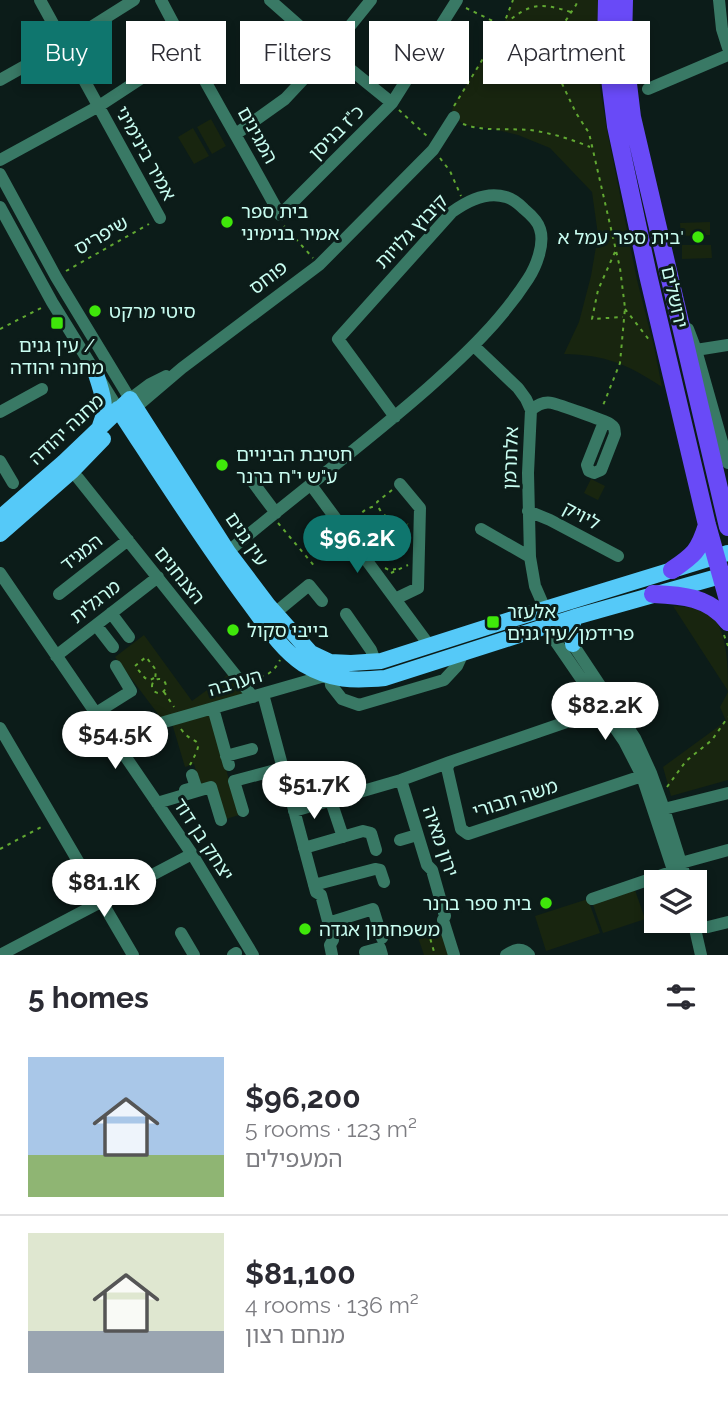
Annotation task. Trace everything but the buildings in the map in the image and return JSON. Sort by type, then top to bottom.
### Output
[{"type":"highway","name":"ירושלים","points":[[607,0],[606,47],[616,126],[707,525],[722,555],[728,600]]},
{"type":"highway","name":"ירושלים","points":[[624,0],[623,42],[632,117],[728,526]]},
{"type":"highway","points":[[672,570],[696,551],[707,525]]},
{"type":"highway","points":[[653,594],[698,599],[714,607],[728,622]]},
{"type":"main road","points":[[96,374],[105,409],[99,429]]},
{"type":"main road","name":"מחנה יהודה","points":[[0,518],[99,429],[126,409]]},
{"type":"main road","name":"מחנה יהודה","points":[[0,534],[72,471],[126,409]]},
{"type":"main road","name":"עין גנים","points":[[126,409],[174,466],[223,556],[265,624],[302,663],[329,676],[355,681],[385,678],[575,617],[725,575]]},
{"type":"main road","name":"עין גנים","points":[[223,556],[311,653],[330,662],[351,663],[381,661],[722,555]]},
{"type":"main road","points":[[573,644],[572,626],[575,617]]},
{"type":"street","name":"אמיר בינימיני","points":[[40,0],[51,21]]},
{"type":"street","points":[[101,21],[134,0]]},
{"type":"street","name":"המגינים","points":[[161,0],[172,21]]},
{"type":"street","points":[[270,0],[294,21]]},
{"type":"street","points":[[354,21],[371,0]]},
{"type":"street","points":[[719,0],[722,29],[728,48]]},
{"type":"street","name":"כ\"ז בניסן","points":[[280,215],[392,103],[454,1]]},
{"type":"street","points":[[648,89],[728,55]]},
{"type":"street","points":[[0,80],[21,68]]},
{"type":"street","points":[[355,73],[392,103]]},
{"type":"street","name":"אמיר בינימיני","points":[[87,84],[160,218]]},
{"type":"street","points":[[0,160],[99,106],[133,84]]},
{"type":"street","name":"המגינים","points":[[207,84],[280,215]]},
{"type":"street","points":[[236,134],[285,99],[299,84]]},
{"type":"street","name":"פוחס","points":[[126,409],[319,265],[435,147],[454,117]]},
{"type":"street","points":[[0,147],[22,148]]},
{"type":"street","name":"עין גנים","points":[[0,174],[126,409]]},
{"type":"street","name":"קיבוץ גלויות","points":[[223,556],[395,417],[474,346],[504,312],[536,266],[540,245],[540,229],[532,216],[516,202],[506,197],[488,196],[464,204],[452,212],[338,339],[395,417]]},
{"type":"street","name":"עין גנים","points":[[0,207],[52,302],[96,374],[126,409]]},
{"type":"street","points":[[676,305],[696,350],[728,463]]},
{"type":"street","points":[[696,350],[728,345]]},
{"type":"street","name":"אלתרמן","points":[[474,346],[518,388],[531,410],[527,473],[530,557],[534,586],[545,609]]},
{"type":"street","points":[[0,412],[42,389]]},
{"type":"street","points":[[531,410],[538,404],[550,402],[601,421]]},
{"type":"street","points":[[0,461],[13,484]]},
{"type":"street","name":"הצנחנים","points":[[78,478],[241,681],[258,695],[282,768],[316,892],[321,895],[332,940],[332,955]]},
{"type":"street","points":[[252,481],[275,515]]},
{"type":"street","points":[[395,599],[418,589],[420,508],[400,484]]},
{"type":"street","points":[[311,485],[382,573],[395,599],[429,645]]},
{"type":"street","name":"ליויק","points":[[528,511],[618,556]]},
{"type":"street","points":[[481,530],[530,557]]},
{"type":"street","name":"המגיד","points":[[59,594],[128,540]]},
{"type":"street","name":"יצחק בן דוד","points":[[0,573],[192,854],[253,955]]},
{"type":"street","name":"מרגלית","points":[[56,656],[158,577]]},
{"type":"street","points":[[275,613],[309,585],[322,601]]},
{"type":"street","points":[[545,609],[552,624],[608,708],[635,738],[677,870]]},
{"type":"street","points":[[111,613],[129,637]]},
{"type":"street","points":[[346,614],[371,650],[375,661]]},
{"type":"street","points":[[552,624],[573,644],[608,708]]},
{"type":"street","points":[[96,625],[113,647]]},
{"type":"street","points":[[329,676],[331,685],[342,699],[359,705],[444,680],[457,666],[463,653]]},
{"type":"street","points":[[96,713],[131,691],[116,666]]},
{"type":"street","name":"הערבה","points":[[112,737],[329,676]]},
{"type":"street","points":[[213,708],[228,760],[252,749]]},
{"type":"street","points":[[294,811],[401,780],[608,708]]},
{"type":"street","points":[[0,728],[133,955]]},
{"type":"street","name":"משה תבורי","points":[[450,762],[447,768],[461,829],[468,834],[647,774]]},
{"type":"street","points":[[243,811],[234,781],[282,768]]},
{"type":"street","points":[[156,801],[196,787],[191,771]]},
{"type":"street","points":[[647,774],[662,803],[678,870]]},
{"type":"street","name":"ירון מאיה","points":[[401,780],[427,865],[432,870],[454,955]]},
{"type":"street","points":[[156,801],[211,788],[220,820]]},
{"type":"street","points":[[662,803],[728,793]]},
{"type":"street","points":[[333,804],[343,837]]},
{"type":"street","points":[[304,848],[363,831],[370,833],[376,850]]},
{"type":"street","points":[[400,840],[417,835]]},
{"type":"street","points":[[683,870],[728,850]]},
{"type":"street","points":[[1,955],[192,854]]},
{"type":"street","points":[[314,885],[375,869],[380,870],[384,882]]},
{"type":"street","points":[[592,898],[644,882]]},
{"type":"street","points":[[328,923],[373,909],[382,938]]},
{"type":"street","points":[[708,928],[728,922]]},
{"type":"street","points":[[181,933],[194,955]]},
{"type":"street","points":[[696,933],[701,955]]},
{"type":"street","points":[[365,952],[380,948],[382,955]]},
{"type":"street","points":[[506,955],[518,949],[529,955]]},
{"type":"path","points":[[505,21],[513,0]]},
{"type":"path","points":[[540,6],[542,0]]},
{"type":"path","points":[[565,21],[578,0]]},
{"type":"path","points":[[454,1],[493,21]]},
{"type":"path","points":[[509,21],[526,10],[540,6],[571,12]]},
{"type":"path","points":[[483,58],[453,106],[454,117],[465,125],[556,135],[592,148]]},
{"type":"path","points":[[562,84],[589,133],[620,268],[625,308],[620,363],[601,421]]},
{"type":"path","points":[[392,103],[435,147],[450,171],[464,204]]},
{"type":"path","points":[[280,215],[282,223],[319,265]]},
{"type":"path","name":"שיפריס","points":[[56,277],[160,218]]},
{"type":"path","points":[[616,251],[597,290],[592,319],[624,317]]},
{"type":"path","points":[[0,329],[52,302]]},
{"type":"path","points":[[625,308],[654,347]]},
{"type":"path","points":[[400,484],[380,498],[377,506],[384,516],[411,524]]},
{"type":"path","points":[[354,528],[360,513],[377,506]]},
{"type":"path","points":[[275,515],[316,568]]},
{"type":"path","points":[[382,573],[401,569],[414,558]]},
{"type":"path","points":[[382,573],[401,569]]},
{"type":"path","points":[[241,681],[273,671],[284,646]]},
{"type":"path","points":[[163,691],[154,690],[153,684],[155,679],[156,670],[146,657],[135,666],[145,678],[150,680],[155,679],[160,679],[164,681],[166,685],[163,691]]},
{"type":"path","points":[[163,691],[186,716],[180,726],[183,733],[198,745],[198,751],[190,763],[191,771]]},
{"type":"path","points":[[662,803],[685,761],[712,740],[728,717]]},
{"type":"path","points":[[0,849],[53,820]]},
{"type":"path","points":[[417,934],[439,927],[443,919]]},
{"type":"path","points":[[428,930],[435,955]]},
{"type":"green space","points":[[513,0],[598,0],[598,21],[505,21]]},
{"type":"green space","points":[[483,58],[483,84],[600,84],[637,280],[662,387],[616,362],[592,356],[564,354],[579,322],[591,276],[598,235],[592,192],[550,148],[518,135],[465,125],[454,117],[453,106]]},
{"type":"green space","points":[[211,119],[226,146],[212,154],[197,127]]},
{"type":"green space","points":[[193,128],[209,156],[194,164],[178,137]]},
{"type":"green space","points":[[710,222],[710,235],[681,236],[680,223]]},
{"type":"green space","points":[[682,245],[711,245],[712,258],[682,259]]},
{"type":"green space","points":[[591,479],[605,486],[598,500],[584,493]]},
{"type":"green space","points":[[673,606],[699,609],[714,618],[723,636],[728,691]]},
{"type":"green space","points":[[144,635],[192,701],[233,671],[253,697],[209,709],[239,815],[223,820],[213,785],[201,789],[194,764],[185,767],[171,720],[164,722],[115,657]]},
{"type":"green space","points":[[728,692],[728,780],[671,796],[663,767],[726,721],[720,707]]},
{"type":"green space","points":[[634,887],[644,919],[603,933],[592,902]]},
{"type":"green space","points":[[588,899],[600,933],[546,951],[535,916]]},
{"type":"green space","points":[[439,927],[454,955],[424,955],[417,934]]},
{"type":"place","name":"בית ספר אמיר בנימיני","points":[[227,222]]},
{"type":"place","name":"בית ספר עמל א'","points":[[698,237]]},
{"type":"place","name":"סיטי מרקט","points":[[95,311]]},
{"type":"place","name":"עין גנים / מחנה יהודה","points":[[57,323]]},
{"type":"place","name":"חטיבת הביניים ע\"ש י\"ח ברנר","points":[[222,465]]},
{"type":"place","name":"אלעזר פרידמן/עין גנים","points":[[493,622]]},
{"type":"place","name":"בייבי סקול","points":[[233,630]]},
{"type":"place","name":"בית ספר ברנר","points":[[546,903]]},
{"type":"place","name":"משפחתון אגדה","points":[[305,929]]}]
